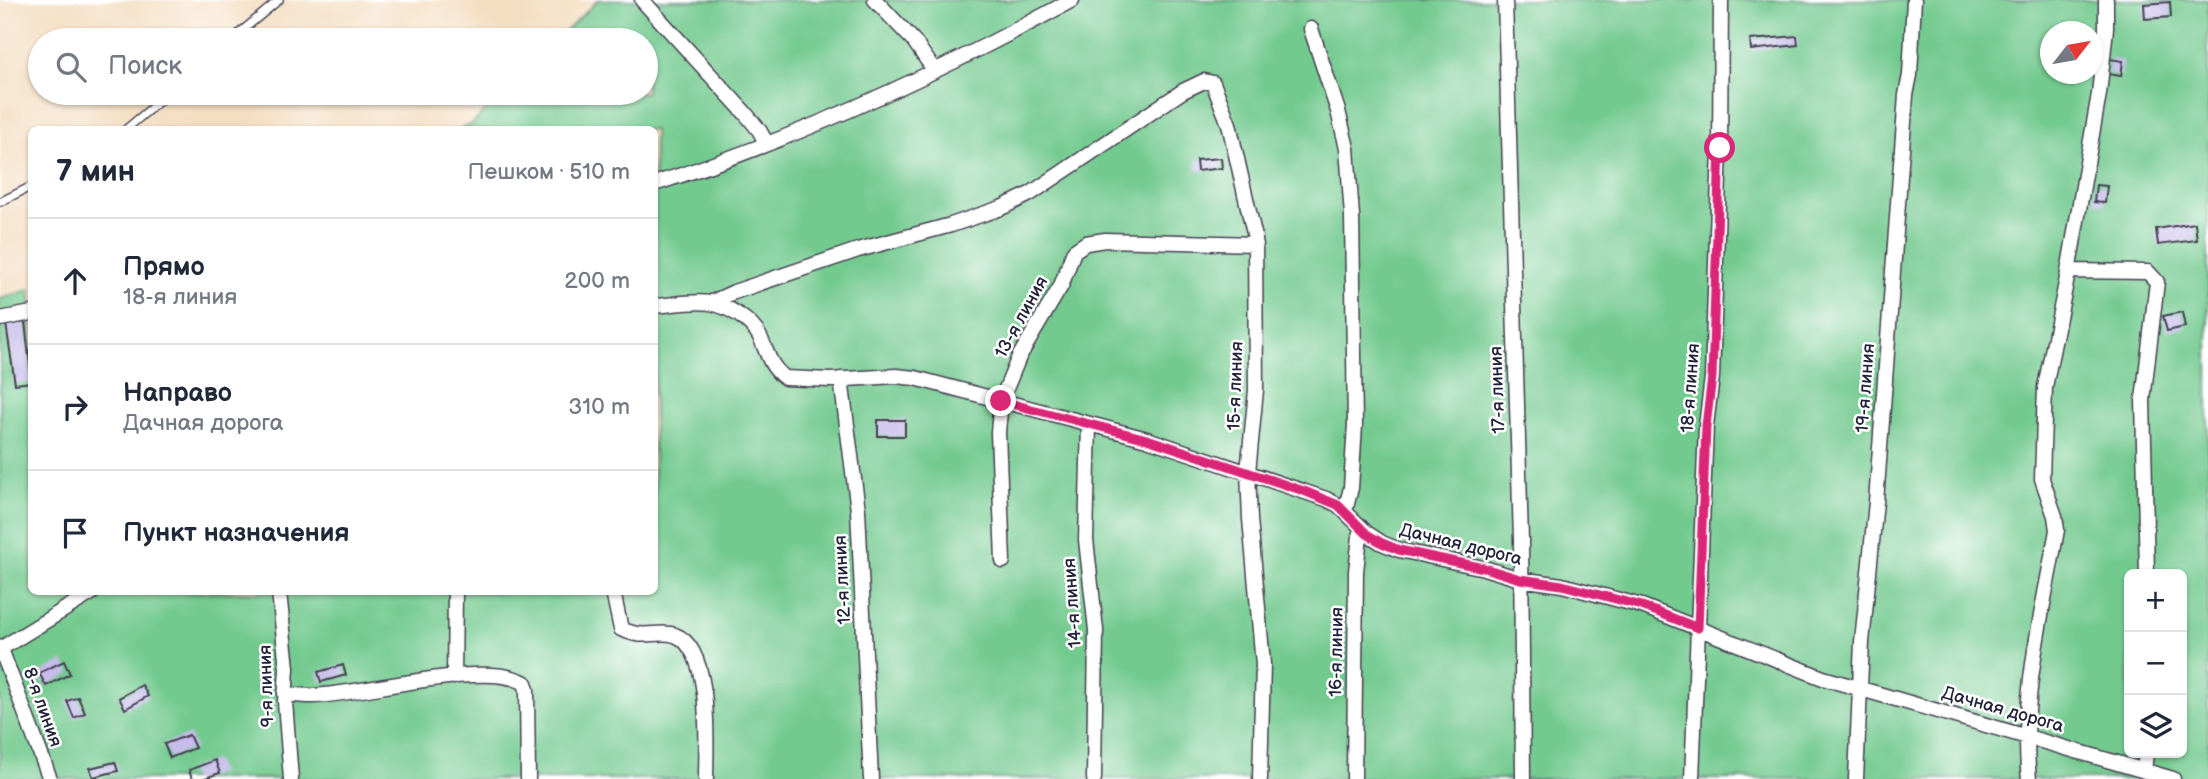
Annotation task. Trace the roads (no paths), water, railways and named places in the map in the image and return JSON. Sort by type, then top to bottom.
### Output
[{"type":"street","points":[[642,0],[746,114],[767,144]]},
{"type":"street","points":[[875,0],[914,41],[934,70]]},
{"type":"street","points":[[658,183],[767,144],[892,91],[1072,0]]},
{"type":"street","name":"17-я линия","points":[[1504,0],[1521,540],[1523,779]]},
{"type":"street","name":"18-я линия","points":[[1692,779],[1706,426],[1712,377],[1720,148],[1721,0]]},
{"type":"street","name":"19-я линия","points":[[1856,779],[1858,689],[1876,502],[1914,0]]},
{"type":"street","points":[[2029,779],[2025,736],[2028,704],[2057,530],[2042,479],[2045,387],[2099,94],[2106,0]]},
{"type":"street","points":[[1311,29],[1347,148],[1351,202],[1355,425],[1351,488],[1345,511]]},
{"type":"street","name":"15-я линия","points":[[710,303],[734,292],[858,250],[951,225],[1001,208],[1030,194],[1183,91],[1204,81],[1213,83],[1232,137],[1256,244],[1256,390],[1248,472],[1263,664],[1260,779]]},
{"type":"street","name":"13-я линия","points":[[1003,561],[998,432],[1001,401],[1019,358],[1061,286],[1074,251],[1086,243],[1105,240],[1256,244]]},
{"type":"street","points":[[2068,271],[2148,272],[2157,282],[2143,400],[2147,569]]},
{"type":"street","name":"Дачная дорога","points":[[658,306],[710,303],[733,312],[750,324],[759,335],[769,361],[785,378],[915,378],[1147,439],[1326,499],[1345,511],[1382,543],[1399,550],[1484,568],[1520,579],[1562,585],[1642,606],[1823,678],[2173,779]]},
{"type":"street","points":[[0,319],[28,314]]},
{"type":"street","name":"12-я линия","points":[[841,379],[858,510],[871,779]]},
{"type":"street","name":"14-я линия","points":[[1089,424],[1086,540],[1096,630],[1094,779]]},
{"type":"street","name":"16-я линия","points":[[1354,779],[1356,571],[1361,527]]},
{"type":"street","points":[[0,649],[88,595]]},
{"type":"street","name":"9-я линия","points":[[279,595],[287,668],[285,694],[291,779]]},
{"type":"street","points":[[454,677],[455,595]]},
{"type":"street","points":[[614,595],[621,629],[638,634],[673,635],[684,640],[692,649],[702,679],[706,720],[706,779]]},
{"type":"street","name":"8-я линия","points":[[0,649],[50,779]]},
{"type":"street","points":[[285,694],[312,696],[454,677],[507,676],[525,683],[529,715],[528,779]]},
{"type":"street","points":[[2144,771],[2145,758]]},
{"type":"lane","points":[[245,28],[279,0]]},
{"type":"lane","points":[[130,126],[155,105]]},
{"type":"lane","points":[[0,202],[28,188]]}]
